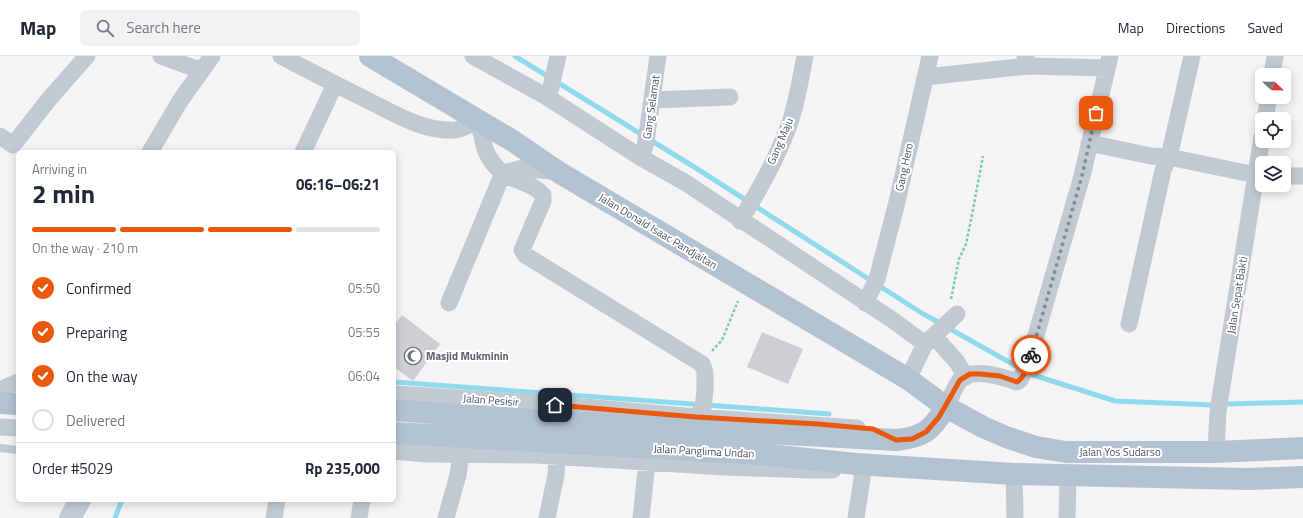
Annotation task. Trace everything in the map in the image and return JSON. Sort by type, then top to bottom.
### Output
[{"type":"main road","name":"Jalan Donald Isaac Pandjaitan","points":[[377,58],[477,121],[513,141],[560,173],[908,379],[946,407]]},
{"type":"main road","points":[[0,403],[16,404]]},
{"type":"main road","name":"Jalan Panglima Undan","points":[[396,433],[606,453],[760,444],[896,440],[912,439],[926,432],[946,407]]},
{"type":"main road","name":"Jalan Yos Sudarso","points":[[946,407],[994,432],[1036,447],[1066,452],[1216,452],[1303,448]]},
{"type":"main road","name":"Jalan Panglima Undan","points":[[396,410],[498,410],[538,412],[760,444],[860,465],[1014,474]]},
{"type":"main road","points":[[1014,474],[1248,478],[1303,477]]},
{"type":"street","points":[[12,144],[87,56]]},
{"type":"street","points":[[161,56],[202,71]]},
{"type":"street","points":[[151,150],[180,101],[212,56]]},
{"type":"street","points":[[281,56],[399,116],[428,128],[454,130],[461,129],[477,121],[481,127],[487,153],[493,163],[503,173],[539,190],[543,195],[543,201],[522,250],[525,255],[702,364],[705,372],[705,391],[700,412]]},
{"type":"street","points":[[473,56],[549,92],[643,152],[686,183],[748,209],[871,291],[894,322],[941,329]]},
{"type":"street","name":"Gang Selamat","points":[[643,152],[648,128],[658,56]]},
{"type":"street","name":"Gang Maju","points":[[748,209],[777,152],[791,117],[800,83],[804,56]]},
{"type":"street","name":"Gang Hero","points":[[871,291],[897,202],[910,138],[930,56]]},
{"type":"street","points":[[1129,324],[1163,170],[1169,157],[1192,56]]},
{"type":"street","points":[[1273,68],[1275,56]]},
{"type":"street","points":[[549,92],[557,58]]},
{"type":"street","points":[[925,77],[1027,61],[1109,62],[1082,176],[1028,363],[1020,380],[1017,382],[1000,376],[970,374],[960,380],[946,407]]},
{"type":"street","points":[[304,150],[335,84]]},
{"type":"street","points":[[652,100],[730,97]]},
{"type":"street","points":[[1089,144],[1151,156],[1169,157],[1255,174]]},
{"type":"street","points":[[503,173],[523,168],[560,173]]},
{"type":"street","points":[[449,303],[503,173]]},
{"type":"street","points":[[1291,176],[1303,176]]},
{"type":"street","name":"Jalan Sepat Bakti","points":[[1216,452],[1218,411],[1256,192]]},
{"type":"street","points":[[941,329],[954,358],[966,377]]},
{"type":"street","points":[[908,379],[941,329]]},
{"type":"street","points":[[0,396],[6,387],[16,383]]},
{"type":"street","name":"Jalan Pesisir","points":[[396,394],[498,410]]},
{"type":"street","points":[[538,412],[700,412],[873,429],[896,440]]},
{"type":"street","points":[[396,451],[426,454],[460,464],[557,465],[606,453],[647,468],[834,470],[860,465],[856,518]]},
{"type":"street","points":[[446,518],[460,464]]},
{"type":"street","points":[[548,518],[557,465]]},
{"type":"street","points":[[640,518],[647,468]]},
{"type":"street","points":[[1014,474],[1015,518]]},
{"type":"street","points":[[1067,518],[1068,475]]},
{"type":"street","points":[[70,518],[79,502]]},
{"type":"street","points":[[274,518],[277,502]]},
{"type":"street","points":[[359,518],[362,502]]},
{"type":"lane","points":[[0,448],[16,450]]},
{"type":"path","points":[[941,329],[951,306],[959,259],[966,244],[983,156]]},
{"type":"path","points":[[702,364],[722,340],[745,282]]},
{"type":"building","name":"Masjid Mukminin","points":[[402,315],[440,344],[413,381],[396,368],[396,323]]},
{"type":"building","points":[[762,332],[803,349],[788,384],[747,367]]},
{"type":"waterway","points":[[515,56],[699,170],[920,312],[1030,374],[1115,401],[1213,405]]},
{"type":"waterway","points":[[396,382],[829,414]]},
{"type":"waterway","points":[[1229,404],[1303,402]]},
{"type":"waterway","points":[[115,518],[121,502]]},
{"type":"way so far","points":[[1031,355],[1082,176],[1096,113]]},
{"type":"place","name":"Masjid Mukminin","points":[[413,356]]},
{"type":"route","points":[[555,405],[696,417],[818,424],[873,429],[896,440],[912,439],[926,432],[939,417],[960,380],[970,374],[980,374],[1000,376],[1017,382],[1020,380],[1031,355]]}]
